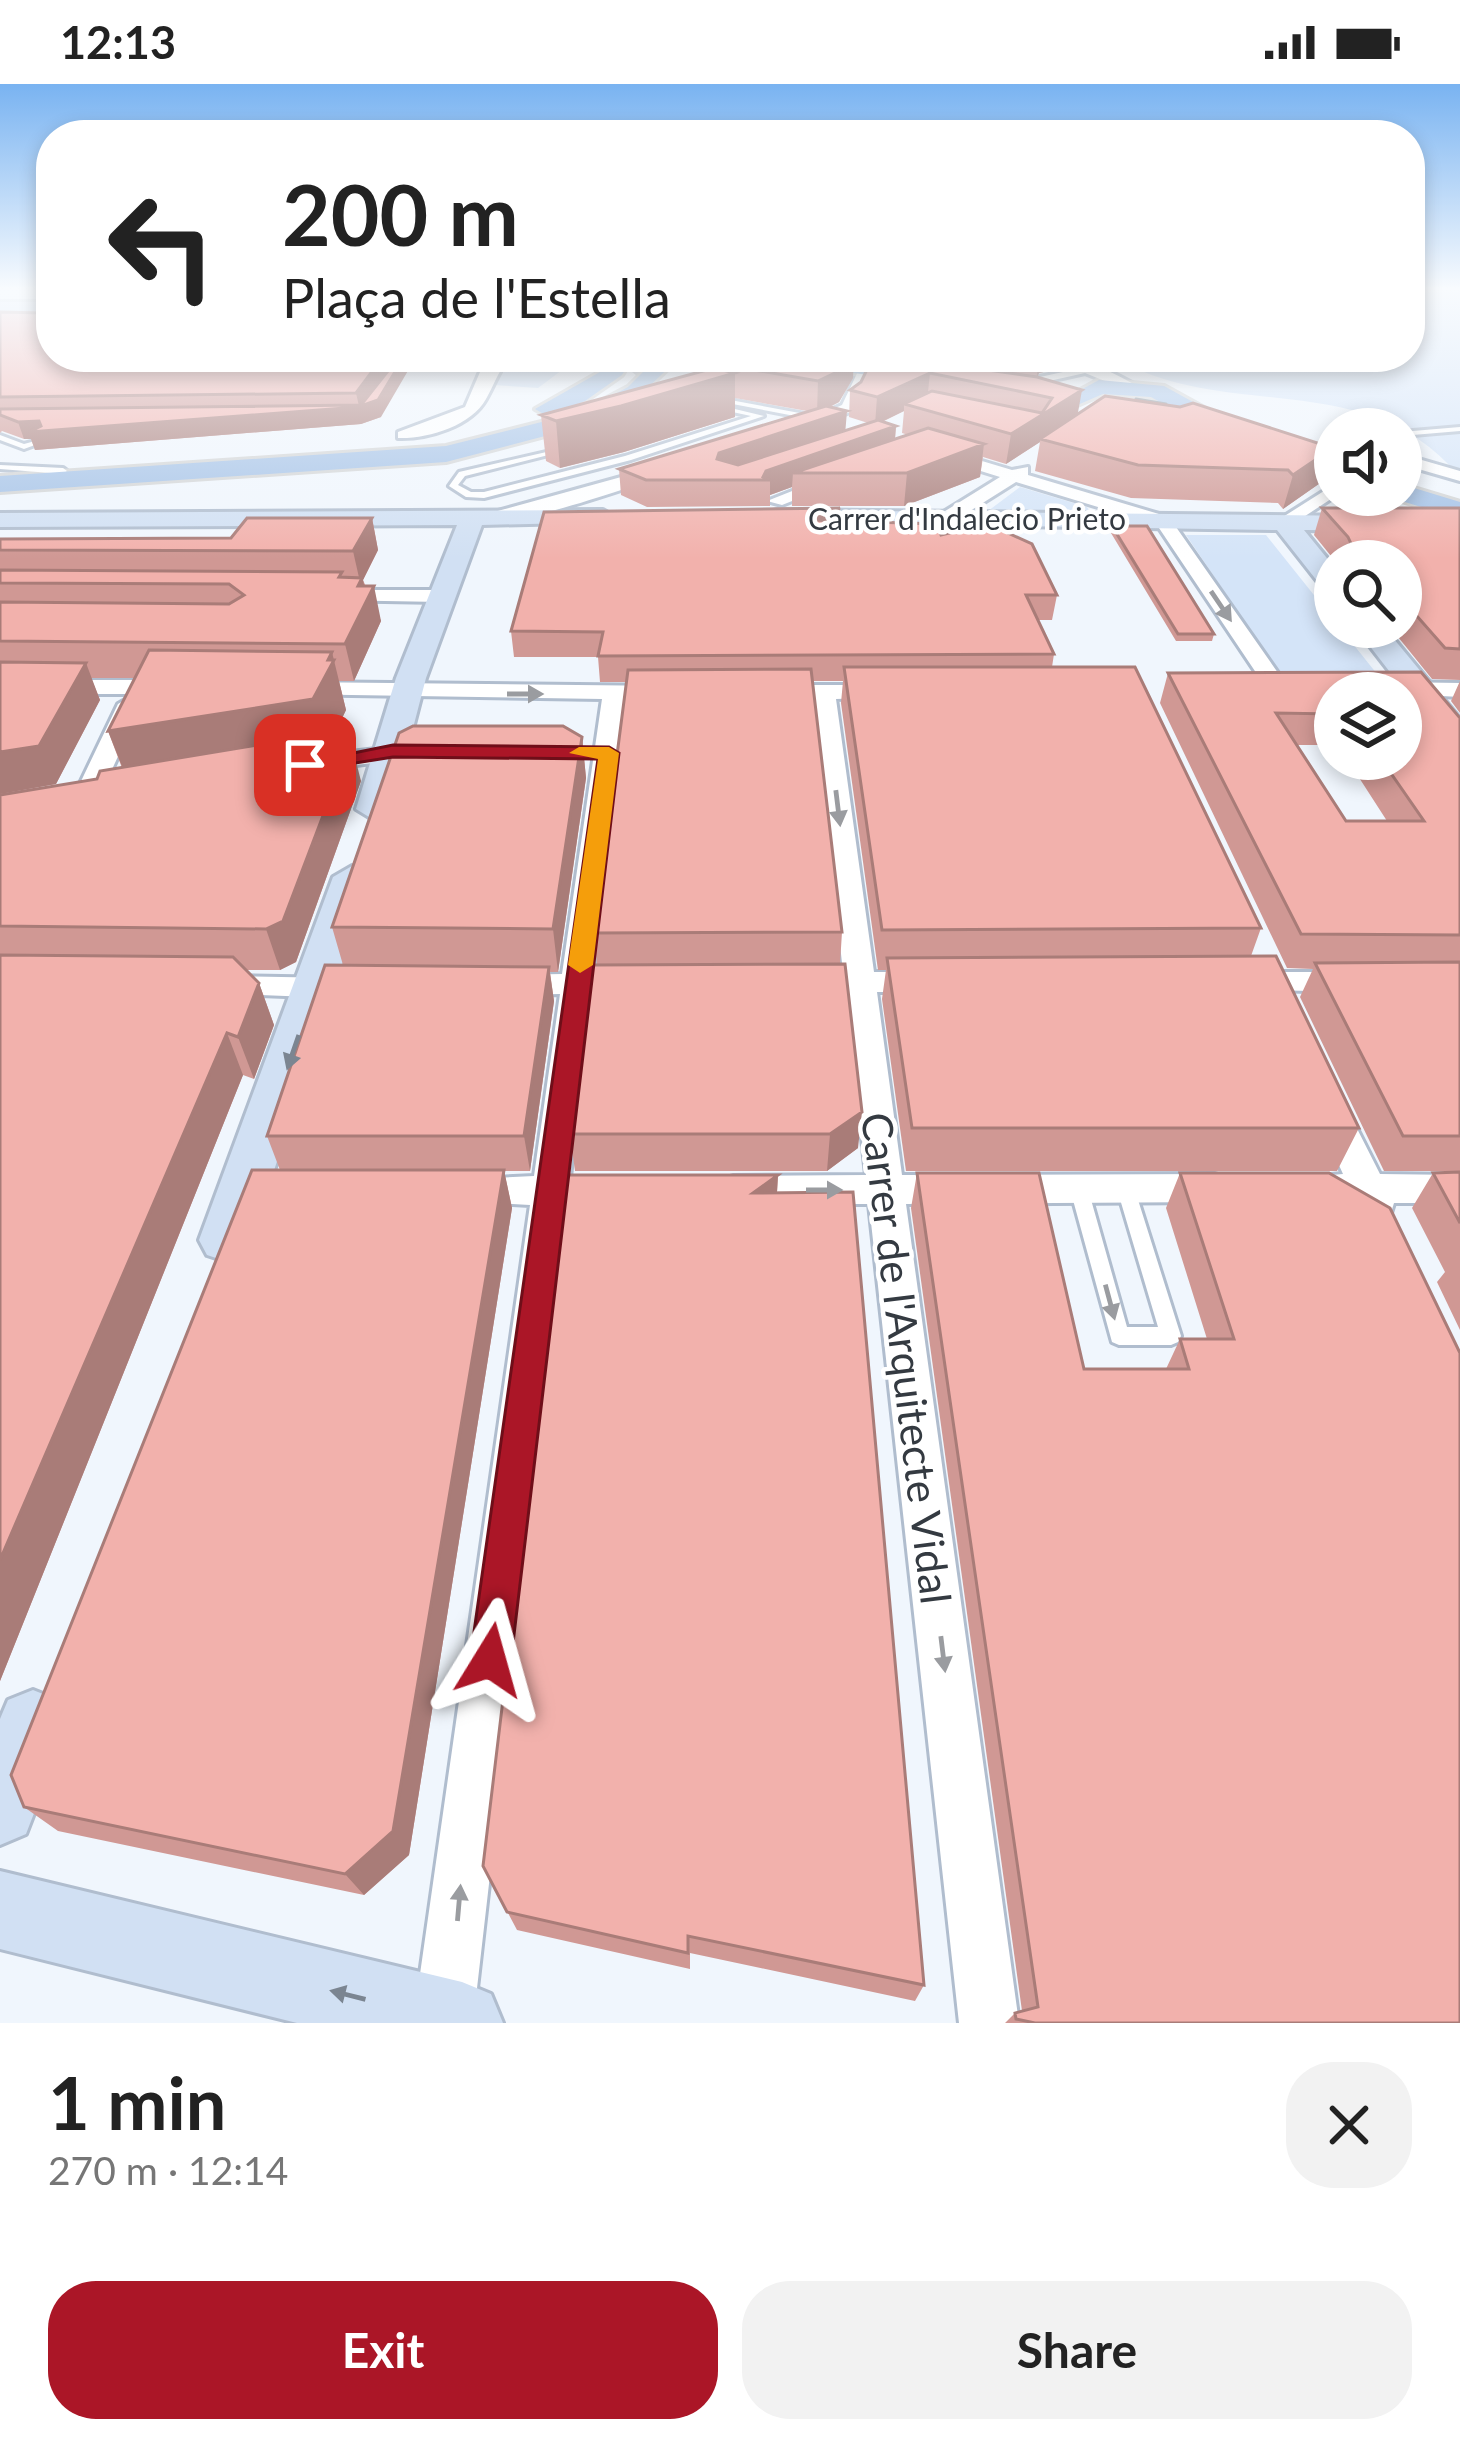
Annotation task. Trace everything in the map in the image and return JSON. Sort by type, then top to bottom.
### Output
[{"type":"main road","points":[[67,475],[404,435],[520,407],[584,378]]},
{"type":"main road","points":[[0,476],[345,449],[461,433],[564,403],[598,378]]},
{"type":"main road","points":[[32,474],[354,456],[461,441],[555,417],[596,399],[608,378]]},
{"type":"main road","points":[[580,433],[649,378]]},
{"type":"main road","points":[[0,476],[405,458],[580,433],[682,382]]},
{"type":"main road","points":[[1028,382],[1099,382],[1166,394],[1204,418],[1314,453]]},
{"type":"main road","points":[[1028,382],[1100,414]]},
{"type":"main road","points":[[1075,399],[1099,382]]},
{"type":"main road","points":[[1181,405],[1176,412],[1151,418],[1314,465]]},
{"type":"main road","points":[[1422,483],[1459,484]]},
{"type":"main road","points":[[1422,499],[1460,511]]},
{"type":"street","points":[[404,435],[472,412],[483,400],[486,378]]},
{"type":"street","points":[[784,433],[848,408],[863,378]]},
{"type":"street","points":[[1028,382],[1050,378]]},
{"type":"street","points":[[1095,378],[1099,382]]},
{"type":"street","points":[[825,420],[860,430]]},
{"type":"street","points":[[943,440],[926,450],[1163,521],[1278,690]]},
{"type":"street","points":[[981,466],[1000,455]]},
{"type":"street","points":[[947,517],[1040,459]]},
{"type":"street","points":[[0,516],[481,528],[582,506],[683,465]]},
{"type":"street","points":[[1422,468],[1459,484]]},
{"type":"street","points":[[1422,474],[1459,484]]},
{"type":"street","points":[[776,501],[840,479]]},
{"type":"street","points":[[1284,521],[1314,502]]},
{"type":"street","points":[[210,1278],[269,1190],[339,988],[407,748],[408,692],[442,596],[481,528],[582,506],[632,517]]},
{"type":"street","points":[[0,516],[123,518]]},
{"type":"street","name":"Carrer d'Indalecio Prieto","points":[[747,517],[1284,521]]},
{"type":"street","points":[[1284,521],[1460,524]]},
{"type":"street","points":[[1284,521],[1314,559]]},
{"type":"street","points":[[408,692],[438,679],[481,528]]},
{"type":"street","points":[[308,596],[442,596]]},
{"type":"street","points":[[1386,648],[1405,672]]},
{"type":"street","points":[[129,793],[75,802],[139,686]]},
{"type":"street","points":[[0,687],[206,687]]},
{"type":"street","points":[[274,688],[684,693]]},
{"type":"street","points":[[1422,688],[1460,690]]},
{"type":"street","points":[[755,692],[915,692]]},
{"type":"street","name":"Carrer de l'Arquitecte Vidal","points":[[824,692],[989,2023]]},
{"type":"street","points":[[0,1910],[450,2021],[578,984],[592,753],[614,693]]},
{"type":"street","points":[[1422,693],[1460,740]]},
{"type":"street","points":[[283,769],[407,748]]},
{"type":"street","points":[[1252,941],[1290,1023]]},
{"type":"street","points":[[766,982],[951,982]]},
{"type":"street","points":[[1225,982],[1389,982]]},
{"type":"street","points":[[482,985],[672,983]]},
{"type":"street","points":[[180,986],[339,988]]},
{"type":"street","points":[[1319,1085],[1387,1227]]},
{"type":"street","points":[[696,1190],[1460,1189]]},
{"type":"street","points":[[435,1190],[601,1191]]},
{"type":"street","points":[[0,1808],[52,1676]]},
{"type":"lane","points":[[710,398],[825,420]]},
{"type":"lane","points":[[580,433],[462,474],[453,486],[469,495],[484,495],[628,458],[760,416],[714,405],[694,411]]},
{"type":"lane","points":[[1422,432],[1460,429]]},
{"type":"lane","points":[[0,437],[24,447],[39,442]]},
{"type":"lane","points":[[1078,1189],[1119,1336],[1172,1336],[1126,1189]]},
{"type":"shaded area","points":[[499,378],[551,378],[538,388],[495,385]]},
{"type":"shaded area","points":[[1163,378],[1460,378],[1460,477],[1422,441],[1422,408],[1341,408]]},
{"type":"shaded area","points":[[1020,487],[1087,507],[1089,510],[988,511]]},
{"type":"shaded area","points":[[1186,535],[1266,535],[1314,595],[1314,648],[1356,648],[1375,672],[1280,674]]},
{"type":"building","points":[[0,378],[367,378],[356,393],[0,397]]},
{"type":"building","points":[[382,378],[391,378],[378,400],[358,407],[29,432],[41,426],[39,421],[18,422],[0,415],[0,409],[361,405]]},
{"type":"building","points":[[675,378],[716,378],[556,421],[541,415]]},
{"type":"building","points":[[918,378],[877,397],[850,390],[861,382]]},
{"type":"building","points":[[957,378],[1042,378],[1082,390],[1011,434],[904,404],[932,391],[1042,413],[1052,398]]},
{"type":"building","points":[[1105,396],[1180,407],[1193,403],[1314,442],[1314,461],[1293,475],[1288,470],[1138,465],[1040,439]]},
{"type":"building","points":[[826,406],[847,411],[719,453],[717,459],[738,465],[878,420],[896,426],[766,471],[763,477],[770,480],[646,480],[619,469]]},
{"type":"building","points":[[928,428],[984,444],[907,473],[793,473]]},
{"type":"building","points":[[840,508],[808,520],[937,524],[941,535],[988,524],[1032,544],[1057,595],[1026,595],[1054,654],[598,656],[603,632],[511,631],[544,512]]},
{"type":"building","points":[[1422,508],[1460,508],[1460,649],[1445,648],[1422,622],[1422,540],[1348,537],[1329,516],[1422,516]]},
{"type":"building","points":[[247,518],[372,518],[353,551],[0,550],[0,539],[231,538]]},
{"type":"building","points":[[1112,526],[1147,526],[1214,634],[1178,634]]},
{"type":"building","points":[[0,570],[342,572],[339,577],[362,578],[358,586],[374,586],[345,644],[0,641],[0,602],[229,604],[244,595],[229,584],[0,583]]},
{"type":"building","points":[[149,650],[332,652],[328,660],[334,660],[313,699],[108,731]]},
{"type":"building","points":[[0,662],[86,663],[39,746],[0,752]]},
{"type":"building","points":[[844,667],[1135,667],[1261,928],[882,930]]},
{"type":"building","points":[[811,669],[842,932],[594,933],[628,670]]},
{"type":"building","points":[[1314,672],[1314,714],[1276,713],[1314,772],[1314,780],[1319,780],[1346,821],[1424,821],[1396,780],[1422,780],[1422,673],[1460,718],[1460,935],[1301,934],[1168,673]]},
{"type":"building","points":[[413,726],[563,726],[582,737],[553,929],[332,927],[399,733]]},
{"type":"building","points":[[325,734],[351,742],[283,921],[266,929],[0,926],[0,795],[97,779],[100,771]]},
{"type":"building","points":[[0,955],[233,957],[259,983],[238,1037],[227,1033],[0,1560]]},
{"type":"building","points":[[1276,956],[1359,1128],[912,1128],[887,958]]},
{"type":"building","points":[[1460,962],[1460,1136],[1403,1136],[1315,963]]},
{"type":"building","points":[[845,964],[862,1112],[830,1134],[570,1134],[591,965]]},
{"type":"building","points":[[325,965],[549,967],[524,1136],[267,1136]]},
{"type":"building","points":[[252,1170],[504,1170],[393,1831],[345,1874],[24,1807],[11,1775]]},
{"type":"building","points":[[1460,1172],[1460,1223],[1433,1173]]},
{"type":"building","points":[[917,1173],[1039,1173],[1084,1369],[1189,1369],[1180,1339],[1234,1339],[1180,1173],[1329,1173],[1390,1208],[1460,1353],[1460,2023],[1035,2023],[1016,2019],[1015,2013],[1038,2007]]},
{"type":"building","points":[[566,1175],[778,1175],[753,1193],[853,1192],[924,1985],[688,1936],[688,1953],[507,1912],[483,1866]]},
{"type":"tram line","points":[[1136,399],[1166,404]]},
{"type":"slow traffic","points":[[579,753],[609,753],[580,965]]},
{"type":"route","points":[[305,765],[393,751],[609,753],[490,1660]]}]
